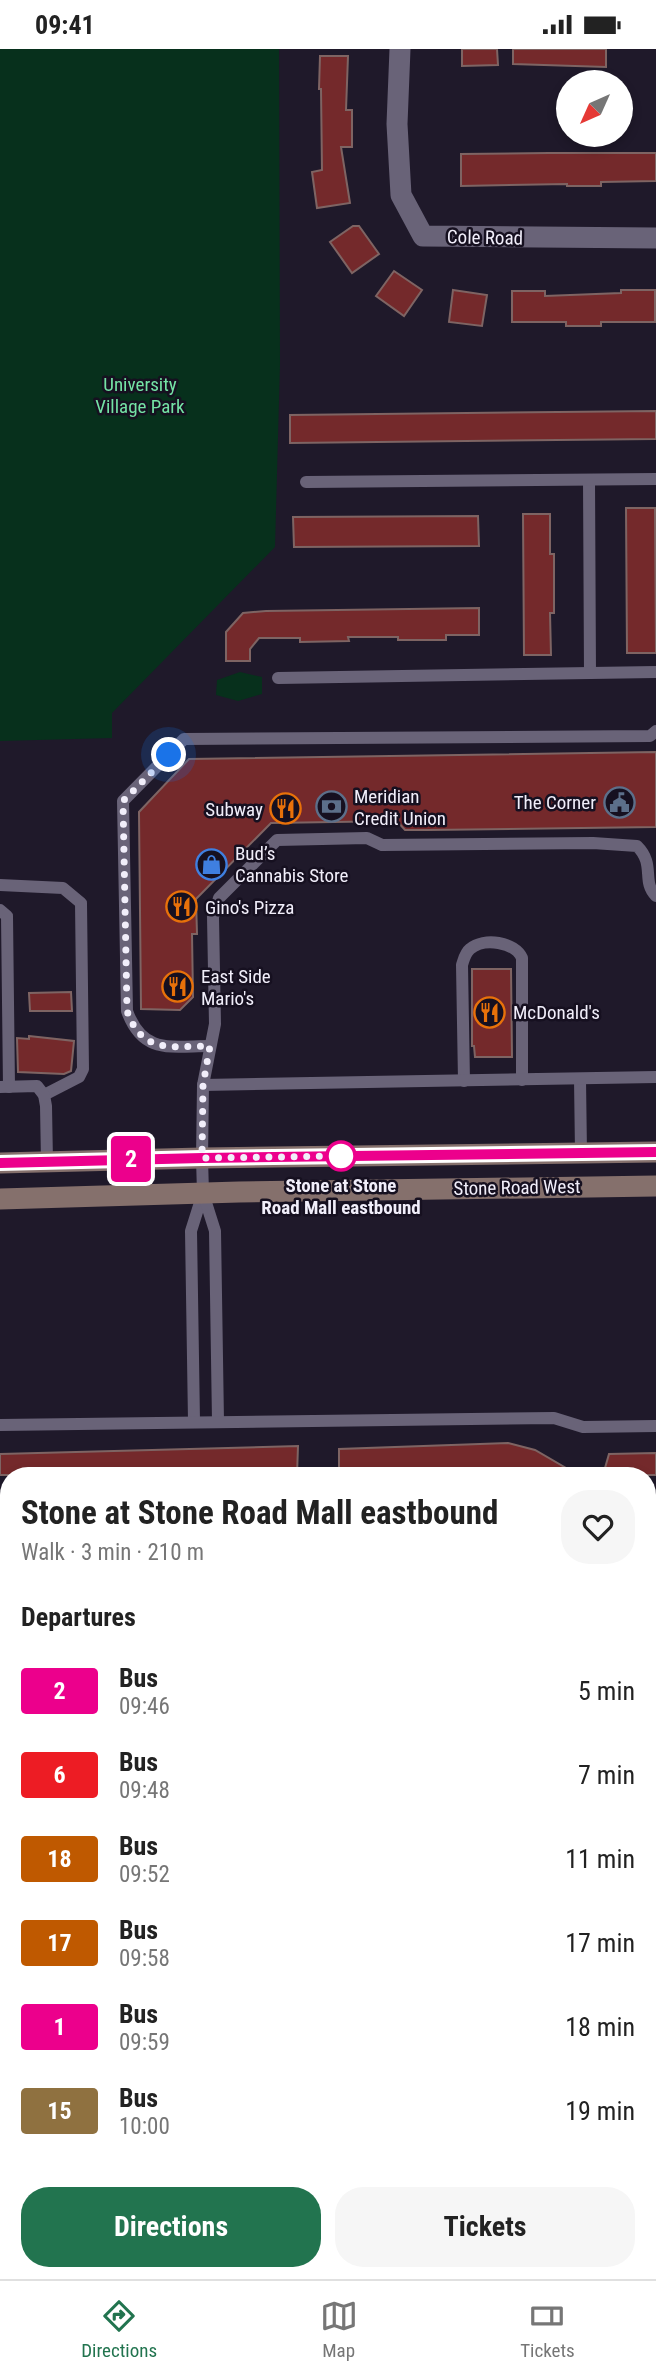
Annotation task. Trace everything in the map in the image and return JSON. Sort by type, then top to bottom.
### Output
[{"type":"main road","name":"Stone Road West","points":[[0,1163],[656,1152]]},
{"type":"main road","points":[[547,1187],[565,1173],[581,1153]]},
{"type":"main road","name":"Stone Road West","points":[[0,1199],[656,1186]]},
{"type":"street","name":"Cole Road","points":[[400,49],[397,124],[401,195],[422,236],[656,238]]},
{"type":"lane","points":[[306,482],[656,479]]},
{"type":"lane","points":[[589,480],[590,673]]},
{"type":"lane","points":[[278,678],[656,672]]},
{"type":"lane","points":[[210,1046],[160,1046],[149,1043],[132,1025],[127,1011],[123,801],[184,739],[650,736],[656,731]]},
{"type":"lane","points":[[218,1421],[215,1231],[203,1193],[202,1158],[203,1085],[215,1024],[215,905],[277,840],[367,838],[383,845],[622,843],[637,846],[645,854],[649,885],[656,896]]},
{"type":"lane","points":[[0,885],[63,888],[81,903],[83,1069],[79,1077],[44,1095]]},
{"type":"lane","points":[[0,911],[7,916],[5,1087],[37,1086],[44,1095],[47,1162]]},
{"type":"lane","points":[[464,1081],[462,965],[464,956],[470,949],[481,944],[512,946],[519,950],[522,958],[522,1080]]},
{"type":"lane","points":[[203,1085],[656,1077]]},
{"type":"lane","points":[[580,1079],[581,1153]]},
{"type":"lane","points":[[194,1421],[191,1231],[203,1193]]},
{"type":"lane","points":[[0,1425],[554,1418],[583,1427],[656,1426]]},
{"type":"green space","name":"University Village Park","points":[[0,49],[279,49],[280,364],[275,547],[112,713],[112,738],[0,741]]},
{"type":"green space","points":[[240,672],[262,677],[262,694],[238,701],[216,695],[217,680]]},
{"type":"building","points":[[462,49],[497,49],[498,65],[462,66]]},
{"type":"building","points":[[513,49],[606,49],[606,67],[513,64]]},
{"type":"building","points":[[320,56],[348,56],[346,110],[352,110],[352,147],[341,147],[350,203],[317,208],[312,172],[322,170]]},
{"type":"building","points":[[656,153],[656,181],[601,182],[601,186],[461,186],[461,154]]},
{"type":"building","points":[[353,226],[359,226],[379,254],[352,273],[330,242]]},
{"type":"building","points":[[394,271],[422,290],[404,316],[376,296]]},
{"type":"building","points":[[453,290],[487,295],[482,326],[449,322]]},
{"type":"building","points":[[621,290],[655,290],[655,322],[601,322],[601,326],[566,326],[566,322],[512,322],[512,291],[545,291],[545,296],[621,293]]},
{"type":"building","points":[[656,411],[656,439],[290,443],[290,415]]},
{"type":"building","points":[[626,508],[655,508],[656,653],[627,653]]},
{"type":"building","points":[[523,514],[550,514],[550,554],[554,554],[554,613],[550,613],[551,655],[524,655]]},
{"type":"building","points":[[478,516],[479,546],[294,547],[293,517]]},
{"type":"building","points":[[479,608],[479,635],[446,635],[446,640],[348,637],[349,641],[300,642],[300,638],[259,638],[250,649],[250,661],[226,661],[226,632],[243,613]]},
{"type":"building","points":[[656,752],[656,827],[405,830],[397,821],[271,823],[196,899],[197,934],[192,934],[193,997],[180,1010],[141,1009],[139,812],[189,759]]},
{"type":"building","name":"McDonald's","points":[[472,969],[511,969],[512,1057],[475,1057],[472,1046]]},
{"type":"building","points":[[71,992],[72,1011],[30,1011],[29,993]]},
{"type":"building","points":[[29,1036],[74,1041],[71,1071],[64,1074],[18,1072],[17,1038],[29,1039]]},
{"type":"building","points":[[508,1443],[535,1450],[564,1467],[339,1467],[339,1449]]},
{"type":"building","points":[[298,1446],[297,1467],[0,1467],[0,1454]]},
{"type":"building","points":[[656,1453],[656,1467],[605,1467],[609,1454]]},
{"type":"bus line","name":"2","points":[[0,1163],[656,1152]]},
{"type":"place","name":"The Corner","points":[[619,802]]},
{"type":"place","name":"Meridian Credit Union","points":[[331,807]]},
{"type":"place","name":"Subway","points":[[286,809]]},
{"type":"place","name":"Bud’s Cannabis Store","points":[[212,864]]},
{"type":"place","name":"Gino's Pizza","points":[[182,907]]},
{"type":"place","name":"East Side Mario's","points":[[178,987]]},
{"type":"place","name":"McDonald's","points":[[490,1012]]},
{"type":"place","name":"Stone at Stone Road Mall eastbound","points":[[341,1156]]},
{"type":"route","points":[[169,755],[123,801],[127,1011],[132,1025],[142,1038],[160,1046],[210,1046],[203,1085],[202,1158],[344,1156],[341,1156]]}]
